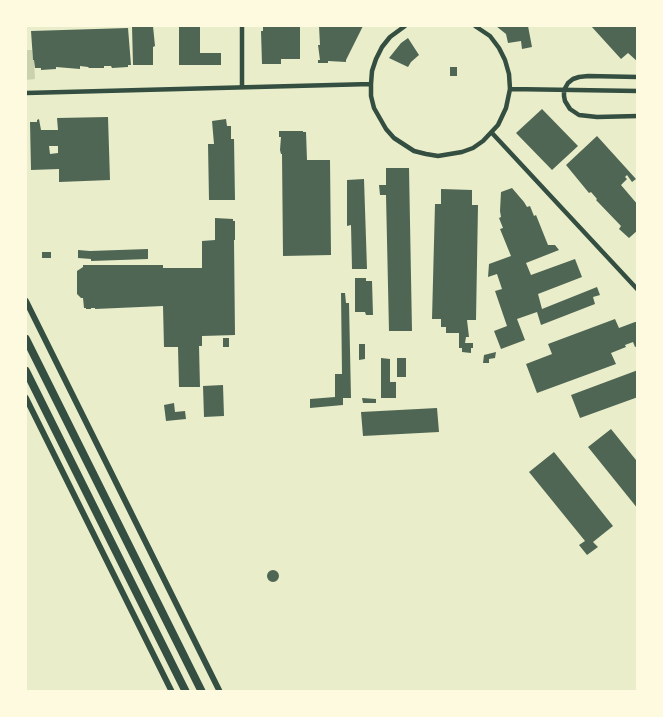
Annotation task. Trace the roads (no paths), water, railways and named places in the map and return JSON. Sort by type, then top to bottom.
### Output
[{"type":"highway","points":[[26,339],[202,692]]},
{"type":"highway","points":[[26,371],[186,692]]},
{"type":"street","points":[[242,26],[242,87]]},
{"type":"street","points":[[405,26],[390,37],[376,59],[371,84],[374,108],[382,124],[394,138],[426,154],[450,155],[473,148],[492,133],[503,117],[510,89],[509,74],[499,48],[490,36],[475,26]]},
{"type":"street","points":[[638,77],[579,77],[568,83],[564,90],[565,101],[570,109],[579,115],[638,116]]},
{"type":"street","points":[[26,93],[371,84]]},
{"type":"street","points":[[510,89],[638,91]]},
{"type":"street","points":[[492,133],[638,290]]},
{"type":"street","points":[[26,301],[220,692]]},
{"type":"street","points":[[26,398],[172,692]]}]
